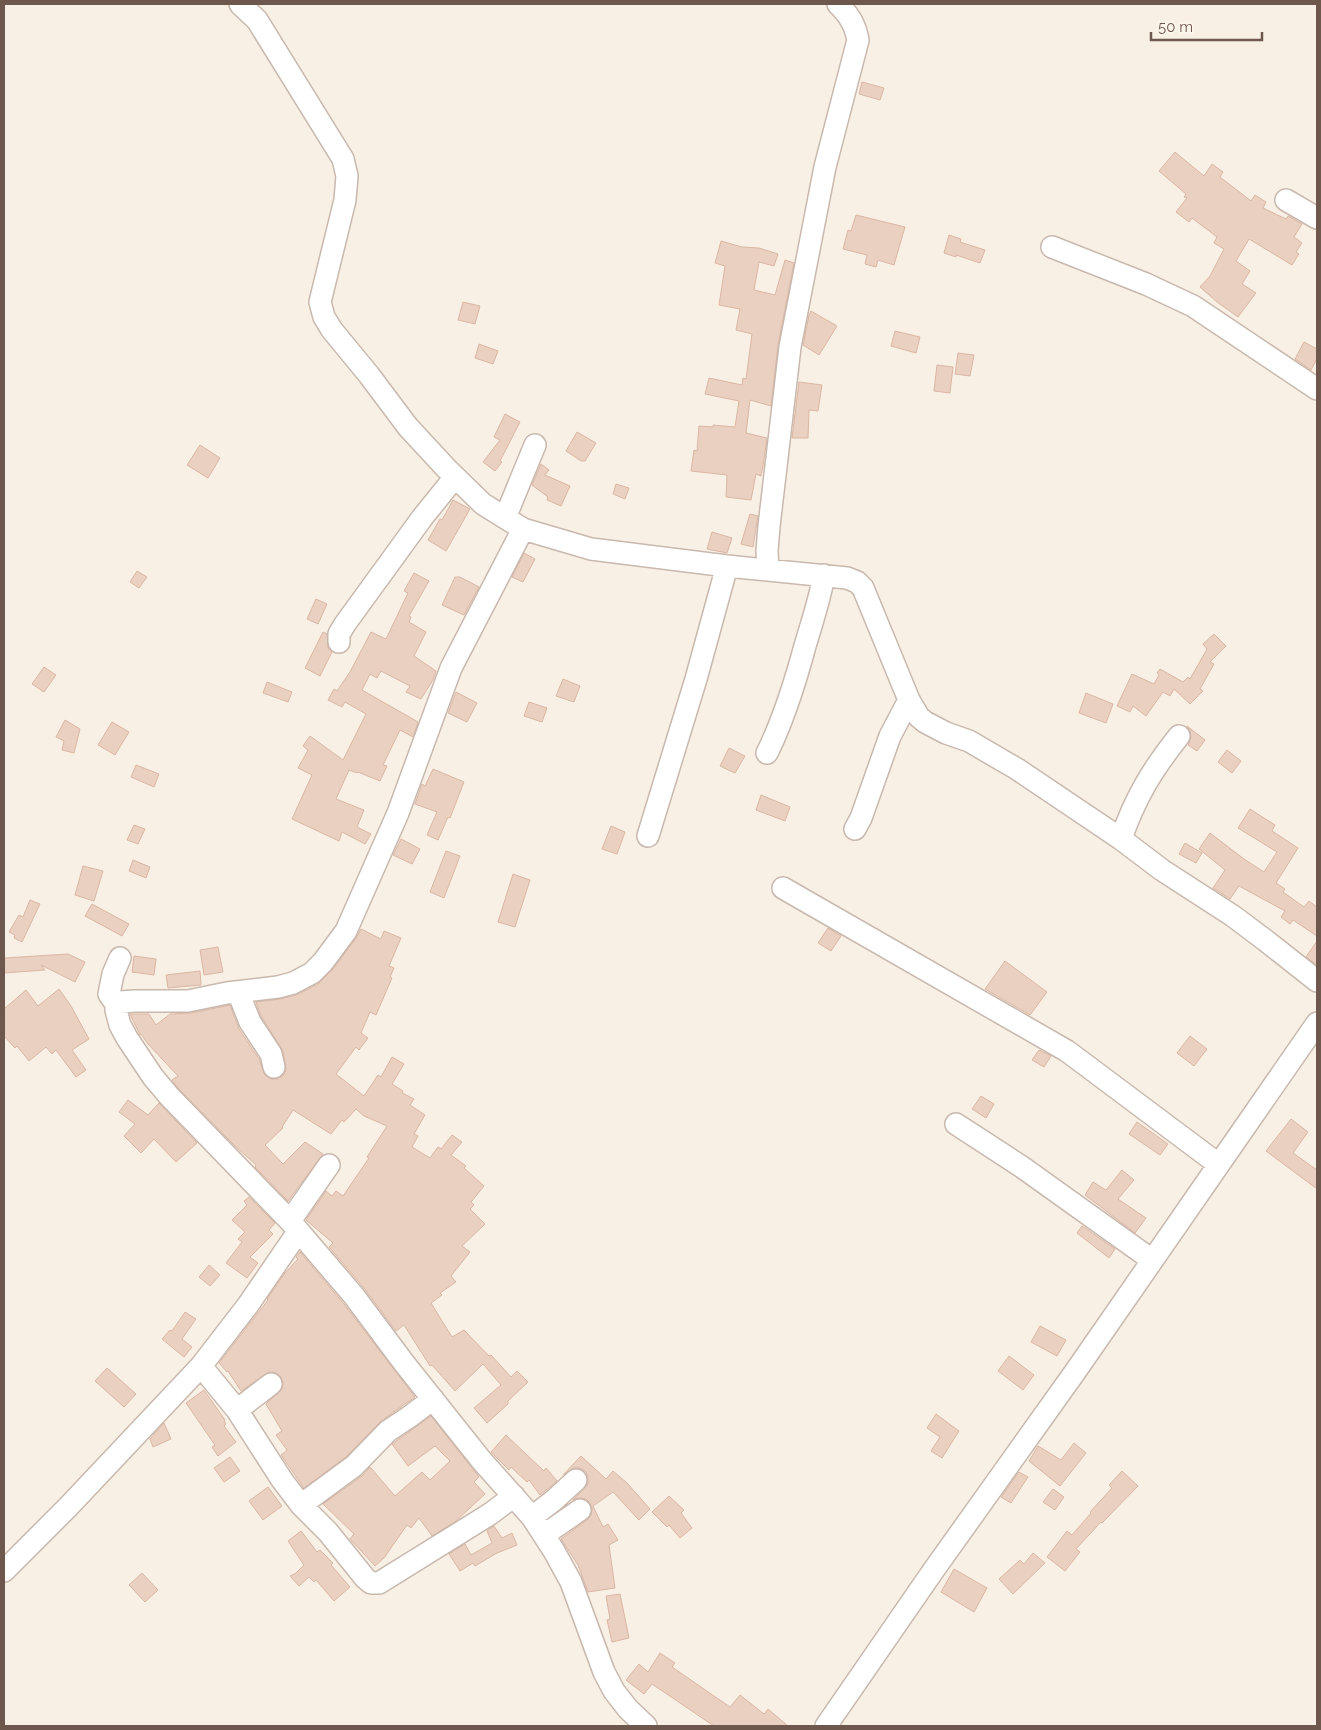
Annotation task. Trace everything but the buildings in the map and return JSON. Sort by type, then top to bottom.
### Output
[{"type":"street","points":[[240,4],[257,20],[343,159],[347,176],[345,200],[320,302],[324,317],[332,330],[370,374],[408,427],[483,504],[514,524],[591,549],[727,566],[824,575],[847,578],[857,582],[863,588],[909,700],[919,717],[940,730],[964,739],[1000,758],[1241,922],[1317,982]]},
{"type":"street","points":[[768,570],[768,534],[790,347],[825,168],[858,40],[855,27],[849,15],[838,4]]},
{"type":"street","points":[[1286,200],[1317,218]]},
{"type":"street","points":[[1052,248],[1146,284],[1192,306],[1317,389]]},
{"type":"street","points":[[116,1004],[125,1002],[188,1001],[287,985],[312,973],[323,962],[346,931],[398,813],[451,668],[514,524],[535,445]]},
{"type":"street","points":[[339,642],[339,634],[345,624],[422,518],[455,477]]},
{"type":"street","points":[[648,836],[696,679],[727,566]]},
{"type":"street","points":[[767,753],[778,731],[797,676],[818,605],[824,575]]},
{"type":"street","points":[[855,829],[861,818],[890,736],[909,700]]},
{"type":"street","points":[[1121,839],[1143,786],[1179,736]]},
{"type":"street","points":[[783,888],[1067,1051],[1218,1164]]},
{"type":"street","points":[[120,958],[109,994],[116,1004],[120,1025],[139,1056],[164,1090],[294,1226],[354,1296],[482,1461],[532,1517],[571,1582],[604,1672],[614,1691],[628,1709],[646,1726]]},
{"type":"street","points":[[238,992],[250,1022],[271,1054],[274,1067]]},
{"type":"street","points":[[826,1726],[1317,1023]]},
{"type":"street","points":[[956,1124],[1022,1167],[1152,1260]]},
{"type":"street","points":[[4,1571],[68,1507],[201,1366],[248,1305],[329,1165]]},
{"type":"street","points":[[201,1366],[237,1410],[282,1480],[301,1505],[328,1532],[368,1582],[376,1584],[397,1572],[490,1514],[514,1496]]},
{"type":"street","points":[[237,1410],[271,1384]]},
{"type":"street","points":[[301,1505],[354,1466],[388,1431],[409,1418],[433,1399]]},
{"type":"street","points":[[532,1517],[576,1480]]},
{"type":"street","points":[[544,1536],[580,1510]]}]
